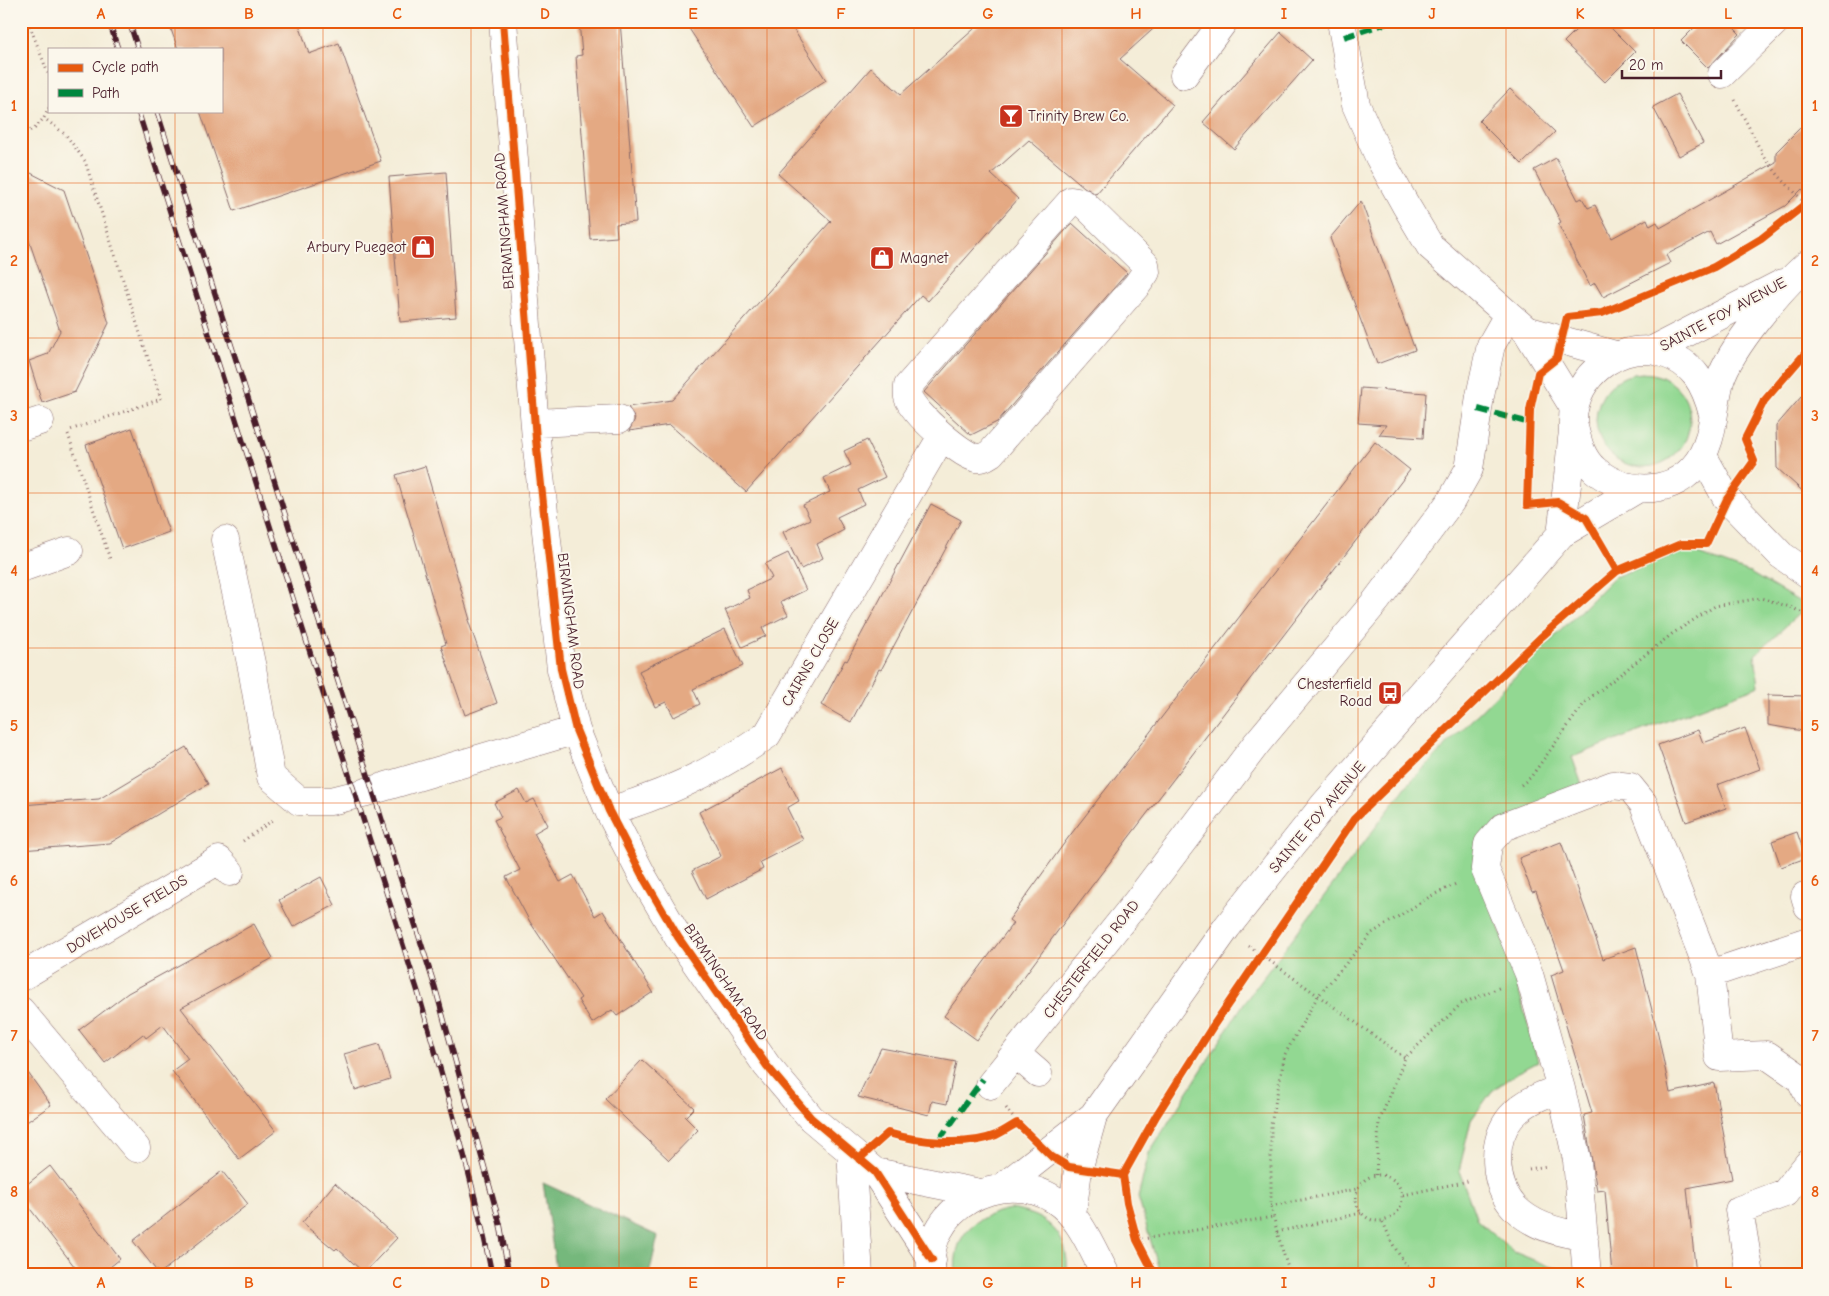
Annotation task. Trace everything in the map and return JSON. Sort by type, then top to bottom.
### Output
[{"type":"main road","name":"BIRMINGHAM ROAD","points":[[503,21],[534,423],[561,669],[576,730],[609,811],[642,877],[678,937],[761,1058],[810,1118],[875,1172],[931,1270]]},
{"type":"main road","points":[[1184,75],[1224,21]]},
{"type":"main road","points":[[1341,21],[1356,105],[1379,157],[1405,204],[1430,246],[1517,322],[1574,418]]},
{"type":"main road","points":[[1722,74],[1769,24]]},
{"type":"main road","points":[[1071,201],[1083,203],[1145,264],[1146,272],[991,453],[984,458],[975,458],[942,436],[908,397],[908,386],[1071,201]]},
{"type":"main road","name":"SAINTE FOY AVENUE","points":[[1653,350],[1800,270]]},
{"type":"main road","name":"SAINTE FOY AVENUE","points":[[1574,418],[1580,450],[1594,470],[1614,483],[1637,489],[1660,487],[1681,478],[1693,469],[1703,456],[1711,436],[1713,414],[1720,380],[1737,347],[1800,270]]},
{"type":"main road","points":[[1517,322],[1616,355]]},
{"type":"main road","name":"CHESTERFIELD ROAD","points":[[990,1085],[1258,743],[1376,601],[1451,501],[1469,469],[1480,396],[1491,345],[1517,322]]},
{"type":"main road","name":"SAINTE FOY AVENUE","points":[[1561,534],[1574,418],[1588,376],[1616,355],[1634,350],[1653,350],[1676,357],[1694,372],[1707,392],[1713,414]]},
{"type":"main road","points":[[534,423],[619,419]]},
{"type":"main road","name":"CAIRNS CLOSE","points":[[609,811],[641,802],[704,773],[767,735],[942,436]]},
{"type":"main road","points":[[1703,456],[1727,499],[1781,555],[1808,574]]},
{"type":"main road","points":[[1681,478],[1727,499]]},
{"type":"main road","name":"SAINTE FOY AVENUE","points":[[931,1270],[936,1239],[947,1220],[962,1204],[992,1190],[1048,1152],[1093,1116],[1227,928],[1324,805],[1561,534],[1637,489]]},
{"type":"main road","points":[[225,540],[252,668],[271,777],[299,801],[331,801],[363,793],[576,730]]},
{"type":"main road","points":[[21,568],[69,551]]},
{"type":"main road","points":[[1587,1275],[1577,1160],[1561,1089],[1529,974],[1485,869],[1488,844],[1504,827],[1614,785],[1630,788],[1643,803],[1710,974],[1719,1057],[1767,1055],[1800,1078],[1808,1094]]},
{"type":"main road","name":"DOVEHOUSE FIELDS","points":[[21,977],[224,866]]},
{"type":"main road","points":[[1710,974],[1808,941]]},
{"type":"main road","points":[[21,1011],[136,1148]]},
{"type":"main road","points":[[1016,1054],[1038,1073]]},
{"type":"main road","points":[[1561,1089],[1538,1096],[1511,1118],[1499,1143],[1497,1175],[1514,1206],[1539,1225],[1564,1234],[1584,1236]]},
{"type":"main road","name":"SAINTE FOY AVENUE","points":[[1072,1214],[1078,1170],[1093,1116]]},
{"type":"main road","points":[[851,1152],[859,1275]]},
{"type":"main road","points":[[1750,1275],[1739,1210],[1785,1193],[1808,1164]]},
{"type":"main road","name":"BIRMINGHAM ROAD","points":[[875,1172],[992,1190],[1030,1189],[1054,1200],[1072,1214]]},
{"type":"main road","points":[[1072,1214],[1106,1275]]},
{"type":"main road","points":[[1088,1243],[1090,1275]]},
{"type":"path","points":[[28,21],[48,73]]},
{"type":"path","points":[[1722,74],[1763,155],[1779,176],[1807,203],[1798,210]]},
{"type":"path","points":[[21,135],[35,128],[48,110]]},
{"type":"path","points":[[44,118],[66,134],[85,161],[161,399],[67,431],[110,559]]},
{"type":"path","points":[[1517,788],[1530,778],[1586,701],[1672,634],[1715,606],[1761,598],[1793,608],[1808,616]]},
{"type":"path","points":[[224,866],[299,801]]},
{"type":"path","points":[[1290,1275],[1276,1232],[1271,1206],[1271,1124],[1285,1054],[1318,996],[1372,933],[1431,896],[1460,882]]},
{"type":"path","points":[[1227,928],[1260,956],[1405,1058]]},
{"type":"path","points":[[1255,964],[1266,948]]},
{"type":"path","points":[[1376,1175],[1379,1122],[1405,1058],[1461,1004],[1529,974]]},
{"type":"path","points":[[1010,1127],[1016,1123],[1048,1152]]},
{"type":"path","points":[[1376,1175],[1388,1176],[1398,1183],[1403,1195],[1402,1207],[1394,1217],[1383,1222],[1371,1221],[1361,1213],[1355,1201],[1357,1189],[1365,1179],[1376,1175]]},
{"type":"path","points":[[1271,1206],[1357,1189]]},
{"type":"path","points":[[1276,1232],[1361,1213]]},
{"type":"path","points":[[1137,1240],[1273,1217]]},
{"type":"path","points":[[1383,1222],[1392,1243],[1412,1275]]},
{"type":"path","points":[[1134,1230],[1142,1249]]},
{"type":"green space","points":[[1634,373],[1652,373],[1677,386],[1687,402],[1690,420],[1687,438],[1677,454],[1652,467],[1634,467],[1609,454],[1596,429],[1596,411],[1609,386]]},
{"type":"green space","points":[[1687,550],[1750,573],[1807,606],[1755,655],[1759,686],[1572,757],[1582,785],[1475,858],[1512,966],[1538,1062],[1515,1074],[1492,1091],[1471,1120],[1459,1171],[1477,1220],[1514,1252],[1551,1267],[1579,1272],[1579,1275],[1164,1275],[1158,1266],[1138,1197],[1149,1153],[1244,1003],[1408,784],[1614,577]]},
{"type":"green space","points":[[543,1183],[658,1236],[649,1275],[557,1275]]},
{"type":"green space","points":[[1010,1209],[1035,1216],[1054,1229],[1065,1248],[1067,1275],[956,1275],[958,1249],[962,1238],[968,1230],[976,1222],[986,1217]]},
{"type":"building","points":[[168,21],[298,21],[309,54],[339,43],[381,161],[234,211],[200,112],[222,112],[222,48],[178,48]]},
{"type":"building","points":[[579,21],[620,21],[636,222],[616,224],[617,237],[590,239],[576,56],[582,55]]},
{"type":"building","points":[[684,21],[788,21],[826,80],[754,127]]},
{"type":"building","name":"Magnet","points":[[983,21],[1162,21],[1120,59],[1173,105],[1096,194],[1084,187],[1029,140],[991,174],[1018,199],[928,301],[921,295],[746,492],[670,425],[629,431],[635,419],[628,407],[672,400],[831,221],[778,174],[871,68],[901,94]]},
{"type":"building","points":[[1585,21],[1604,21],[1635,52],[1605,82],[1564,42]]},
{"type":"building","points":[[1701,21],[1727,21],[1740,34],[1708,68],[1681,41]]},
{"type":"building","points":[[1281,32],[1312,60],[1234,149],[1203,122]]},
{"type":"building","points":[[1510,89],[1555,132],[1522,164],[1479,121]]},
{"type":"building","points":[[1677,94],[1703,143],[1679,156],[1653,107]]},
{"type":"building","points":[[1808,120],[1808,194],[1802,189],[1785,206],[1716,244],[1710,232],[1666,255],[1670,263],[1603,297],[1595,283],[1590,286],[1558,224],[1561,222],[1534,170],[1556,158],[1578,200],[1582,198],[1588,208],[1595,205],[1612,238],[1647,219],[1650,226],[1657,222],[1660,228],[1776,162],[1776,152]]},
{"type":"building","points":[[21,168],[64,190],[109,323],[75,392],[42,403],[29,361],[48,354],[60,331],[24,226],[21,224]]},
{"type":"building","name":"Arbury Puegeot","points":[[446,172],[456,317],[400,322],[389,177]]},
{"type":"building","points":[[1361,201],[1415,350],[1377,364],[1330,238]]},
{"type":"building","points":[[1072,223],[1127,273],[997,422],[971,435],[924,392]]},
{"type":"building","points":[[1361,388],[1426,393],[1423,438],[1379,435],[1386,425],[1358,423]]},
{"type":"building","points":[[1808,389],[1808,496],[1777,468],[1776,426]]},
{"type":"building","points":[[132,428],[169,532],[122,549],[86,445]]},
{"type":"building","points":[[867,440],[885,477],[858,490],[864,504],[837,517],[844,530],[817,544],[823,558],[801,569],[783,532],[810,519],[803,505],[830,492],[824,478],[851,465],[844,451]]},
{"type":"building","points":[[1375,442],[1410,470],[1071,913],[977,1040],[944,1016],[1013,923],[1009,920],[1068,838]]},
{"type":"building","points":[[425,466],[470,620],[468,620],[497,703],[465,715],[441,646],[446,644],[396,475]]},
{"type":"building","points":[[931,504],[961,520],[851,722],[821,705],[845,660],[847,661]]},
{"type":"building","points":[[788,553],[806,590],[781,602],[788,615],[762,628],[766,636],[742,647],[725,610],[750,598],[747,590],[772,578],[765,564]]},
{"type":"building","points":[[725,629],[743,666],[693,689],[700,704],[674,717],[666,702],[655,707],[639,671]]},
{"type":"building","points":[[1768,695],[1808,696],[1808,732],[1768,725]]},
{"type":"building","points":[[1745,728],[1760,769],[1717,785],[1726,808],[1686,822],[1658,745],[1698,730],[1703,743]]},
{"type":"building","points":[[186,747],[208,784],[110,843],[21,850],[21,805],[99,799]]},
{"type":"building","points":[[782,768],[799,801],[787,808],[803,840],[760,862],[763,869],[706,899],[692,871],[721,856],[699,812]]},
{"type":"building","points":[[519,790],[526,803],[534,799],[548,825],[534,833],[560,882],[573,875],[595,916],[603,911],[653,992],[617,1016],[612,1010],[592,1023],[578,1000],[581,998],[530,922],[506,877],[520,870],[494,820],[501,817],[494,803]]},
{"type":"building","points":[[1797,832],[1806,858],[1781,867],[1772,841]]},
{"type":"building","points":[[1561,842],[1603,959],[1636,947],[1658,1034],[1670,1093],[1714,1083],[1732,1179],[1687,1188],[1696,1275],[1612,1275],[1605,1190],[1597,1191],[1584,1115],[1592,1113],[1551,975],[1564,970],[1536,891],[1532,892],[1519,858]]},
{"type":"building","points":[[321,877],[335,905],[293,927],[279,900]]},
{"type":"building","points":[[254,924],[273,958],[181,1008],[276,1131],[239,1159],[172,1071],[188,1059],[163,1025],[146,1038],[143,1034],[105,1063],[79,1030],[128,993]]},
{"type":"building","points":[[379,1044],[390,1079],[355,1090],[344,1054]]},
{"type":"building","points":[[881,1048],[956,1062],[947,1104],[932,1101],[929,1115],[858,1097]]},
{"type":"building","points":[[642,1060],[694,1108],[685,1117],[698,1130],[669,1160],[605,1099]]},
{"type":"building","points":[[21,1063],[51,1105],[21,1126]]},
{"type":"building","points":[[50,1166],[120,1259],[100,1275],[81,1275],[21,1197],[21,1189]]},
{"type":"building","points":[[222,1171],[248,1204],[159,1274],[133,1241]]},
{"type":"building","points":[[335,1183],[397,1238],[364,1273],[337,1248],[335,1250],[302,1223]]},
{"type":"railway","points":[[109,21],[118,48]]},
{"type":"railway","points":[[129,21],[138,48]]},
{"type":"railway","points":[[138,112],[418,992],[467,1168],[492,1275]]},
{"type":"railway","points":[[157,112],[435,987],[500,1224],[509,1275]]},
{"type":"marked path","points":[[1344,37],[1393,21]]},
{"type":"marked path","points":[[1478,409],[1530,423]]},
{"type":"marked path","points":[[939,1140],[983,1079]]},
{"type":"cycle path","points":[[503,21],[536,439],[561,669],[576,730],[609,811],[643,877],[678,937],[767,1066],[811,1118],[875,1172],[932,1260]]},
{"type":"cycle path","points":[[1617,571],[1586,518],[1558,502],[1527,505],[1530,410],[1538,373],[1557,358],[1567,317],[1602,313],[1714,267],[1761,239],[1808,202]]},
{"type":"cycle path","points":[[1155,1275],[1137,1240],[1127,1203],[1123,1175],[1156,1116],[1213,1026],[1354,819],[1540,638],[1617,571],[1681,544],[1706,544],[1727,499],[1754,461],[1745,439],[1764,401],[1808,350]]},
{"type":"cycle path","points":[[859,1159],[888,1133],[928,1141],[971,1141],[996,1135],[1017,1123],[1052,1157],[1069,1167],[1123,1175]]},
{"type":"place","name":"Trinity Brew Co.","points":[[1011,116]]},
{"type":"place","name":"Arbury Puegeot","points":[[423,247]]},
{"type":"place","name":"Magnet","points":[[882,258]]},
{"type":"place","name":"Chesterfield Road","points":[[1390,693]]}]
